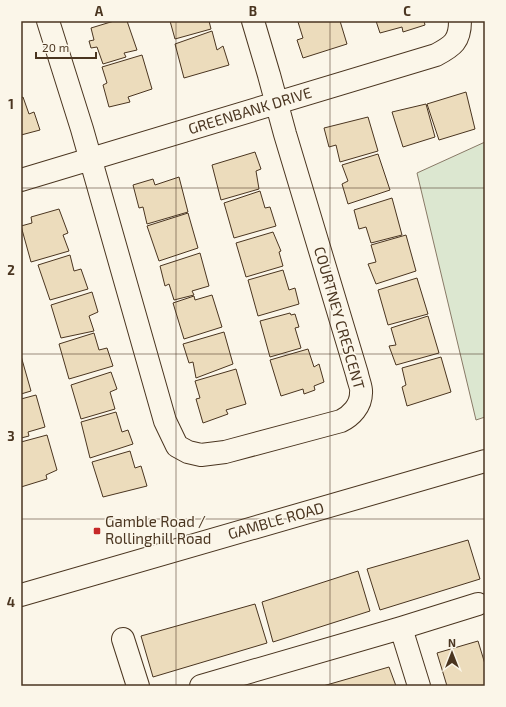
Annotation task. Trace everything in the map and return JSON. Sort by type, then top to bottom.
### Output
[{"type":"street","name":"COURTNEY CRESCENT","points":[[48,21],[90,159],[165,421],[176,446],[188,452],[201,455],[225,452],[341,421],[349,417],[358,405],[361,393],[357,374],[287,141],[253,21]]},
{"type":"street","name":"GREENBANK DRIVE","points":[[21,180],[436,55],[448,49],[457,41],[460,21]]},
{"type":"street","name":"GAMBLE ROAD","points":[[21,595],[485,461]]},
{"type":"street","points":[[202,686],[478,604]]},
{"type":"street","points":[[401,628],[419,686]]},
{"type":"street","points":[[123,639],[138,686]]},
{"type":"green space","points":[[485,142],[485,417],[476,420],[417,173]]},
{"type":"building","points":[[114,21],[127,21],[137,50],[124,53],[126,57],[103,64],[97,47],[91,48],[89,41],[94,40],[91,28]]},
{"type":"building","points":[[170,21],[209,21],[211,29],[175,39]]},
{"type":"building","points":[[340,21],[347,44],[303,58],[297,40],[303,38],[298,22]]},
{"type":"building","points":[[376,21],[424,21],[425,25],[403,32],[402,27],[380,33]]},
{"type":"building","points":[[212,31],[217,50],[223,46],[229,65],[184,78],[175,44]]},
{"type":"building","points":[[142,55],[152,89],[128,97],[130,102],[109,107],[103,85],[107,83],[102,67]]},
{"type":"building","points":[[466,92],[475,129],[439,140],[427,104]]},
{"type":"building","points":[[23,97],[29,114],[34,112],[40,130],[21,135],[21,98]]},
{"type":"building","points":[[426,104],[435,137],[403,147],[392,112]]},
{"type":"building","points":[[368,117],[378,151],[340,162],[336,145],[329,147],[324,128]]},
{"type":"building","points":[[255,152],[261,169],[256,171],[259,189],[221,200],[212,165]]},
{"type":"building","points":[[378,154],[390,190],[348,204],[342,184],[348,181],[342,165]]},
{"type":"building","points":[[179,177],[188,212],[147,224],[143,207],[139,208],[133,185],[153,179],[155,185]]},
{"type":"building","points":[[260,191],[265,208],[270,207],[276,226],[234,238],[224,203]]},
{"type":"building","points":[[392,198],[402,235],[371,243],[366,227],[359,229],[354,210]]},
{"type":"building","points":[[59,209],[68,233],[63,235],[69,251],[31,262],[21,226],[32,223],[31,217]]},
{"type":"building","points":[[188,213],[198,248],[159,261],[147,226]]},
{"type":"building","points":[[273,232],[281,251],[279,252],[283,266],[246,277],[236,243]]},
{"type":"building","points":[[406,235],[416,271],[376,284],[368,264],[376,262],[371,245]]},
{"type":"building","points":[[200,253],[209,286],[192,291],[194,295],[174,300],[169,284],[165,286],[160,266]]},
{"type":"building","points":[[70,255],[74,271],[81,269],[88,289],[50,300],[38,265]]},
{"type":"building","points":[[283,270],[289,290],[295,288],[299,304],[258,316],[248,280]]},
{"type":"building","points":[[417,278],[428,314],[388,325],[378,290]]},
{"type":"building","points":[[92,292],[98,312],[89,316],[94,331],[61,338],[51,305]]},
{"type":"building","points":[[212,295],[222,327],[184,339],[173,303],[194,296],[195,300]]},
{"type":"building","points":[[290,313],[291,315],[295,314],[299,327],[295,328],[301,348],[270,357],[260,321]]},
{"type":"building","points":[[428,316],[439,353],[396,365],[389,346],[396,345],[391,328]]},
{"type":"building","points":[[224,332],[233,364],[196,378],[193,362],[189,363],[183,344]]},
{"type":"building","points":[[94,333],[99,350],[107,348],[113,366],[69,379],[59,344]]},
{"type":"building","points":[[308,349],[314,367],[319,364],[324,382],[314,386],[315,390],[304,394],[303,389],[281,396],[270,360]]},
{"type":"building","points":[[21,356],[31,391],[21,394]]},
{"type":"building","points":[[441,357],[451,392],[407,406],[402,387],[406,385],[402,368]]},
{"type":"building","points":[[236,369],[246,404],[226,410],[228,414],[203,423],[196,399],[200,398],[195,381]]},
{"type":"building","points":[[111,372],[117,389],[110,392],[115,409],[81,419],[71,385]]},
{"type":"building","points":[[36,395],[45,427],[28,432],[29,436],[21,438],[21,399]]},
{"type":"building","points":[[116,412],[122,432],[128,430],[133,444],[90,458],[81,422]]},
{"type":"building","points":[[47,435],[57,470],[46,475],[47,479],[21,487],[21,442]]},
{"type":"building","points":[[130,451],[135,468],[141,466],[147,486],[103,497],[92,462]]},
{"type":"building","points":[[468,540],[480,579],[380,610],[367,569]]},
{"type":"building","points":[[358,571],[370,611],[273,642],[262,602]]},
{"type":"building","points":[[255,604],[267,643],[153,677],[141,636]]},
{"type":"building","points":[[478,641],[485,664],[485,686],[447,686],[437,653]]},
{"type":"building","points":[[389,667],[396,686],[323,686]]},
{"type":"place","name":"Gamble Road / Rollinghill Road","points":[[97,531]]}]
